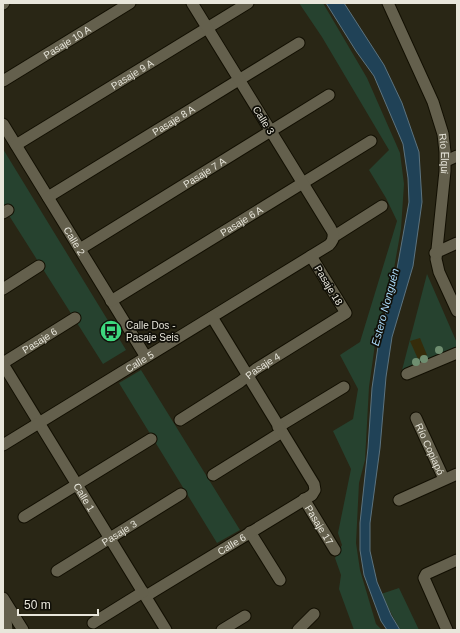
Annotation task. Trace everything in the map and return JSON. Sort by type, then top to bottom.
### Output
[{"type":"street","name":"Pasaje 10 A","points":[[3,81],[130,3]]},
{"type":"street","name":"Calle 3","points":[[192,3],[331,229],[333,237]]},
{"type":"street","name":"Pasaje 9 A","points":[[16,145],[248,3]]},
{"type":"street","name":"Río Elqui","points":[[388,3],[437,113],[445,144],[446,161],[435,253],[437,265],[457,311]]},
{"type":"street","name":"Pasaje 8 A","points":[[48,197],[299,43]]},
{"type":"street","name":"Pasaje 7 A","points":[[80,249],[329,95]]},
{"type":"street","name":"Calle 2","points":[[3,124],[146,357]]},
{"type":"street","name":"Pasaje 6 A","points":[[111,301],[371,141]]},
{"type":"street","points":[[446,161],[457,156]]},
{"type":"street","name":"Calle 5","points":[[3,445],[329,245],[333,237],[382,206]]},
{"type":"street","points":[[435,253],[457,243]]},
{"type":"street","name":"Pasaje 18","points":[[311,256],[346,313]]},
{"type":"street","points":[[3,289],[40,266]]},
{"type":"street","name":"Pasaje 4","points":[[180,420],[240,382],[256,369],[346,313]]},
{"type":"street","points":[[212,317],[280,429]]},
{"type":"street","name":"Pasaje 6","points":[[3,363],[76,318]]},
{"type":"street","points":[[407,374],[457,353]]},
{"type":"street","name":"Calle 1","points":[[3,363],[166,630]]},
{"type":"street","points":[[213,475],[344,387]]},
{"type":"street","name":"Río Copiapó","points":[[416,418],[444,479]]},
{"type":"street","name":"Calle 6","points":[[93,623],[250,532],[312,494],[315,490],[314,484],[280,429]]},
{"type":"street","points":[[24,517],[151,438]]},
{"type":"street","points":[[399,500],[457,474]]},
{"type":"street","name":"Pasaje 3","points":[[57,571],[181,494]]},
{"type":"street","name":"Pasaje 17","points":[[304,499],[335,550]]},
{"type":"street","points":[[250,532],[280,580]]},
{"type":"street","points":[[447,630],[424,578],[426,574],[457,560]]},
{"type":"street","points":[[3,599],[7,630]]},
{"type":"street","points":[[3,599],[22,630]]},
{"type":"street","points":[[298,630],[314,614]]},
{"type":"street","points":[[222,630],[245,616]]},
{"type":"green space","points":[[299,3],[323,3],[367,78],[400,153],[404,184],[401,229],[393,274],[376,337],[369,387],[365,460],[359,483],[356,543],[360,570],[376,624],[382,630],[354,630],[339,589],[341,575],[335,558],[342,545],[338,533],[351,469],[333,431],[353,419],[358,389],[340,355],[360,342],[397,221],[386,198],[369,170],[389,150],[322,37]]},
{"type":"green space","points":[[3,149],[126,350],[103,364],[3,206]]},
{"type":"green space","points":[[427,274],[457,343],[457,348],[401,374]]},
{"type":"green space","points":[[141,370],[240,530],[217,543],[119,383]]},
{"type":"green space","points":[[399,588],[419,630],[400,630],[381,594]]},
{"type":"sand","points":[[420,338],[427,355],[418,359],[410,341]]},
{"type":"water","points":[[326,3],[344,3],[384,65],[402,103],[419,152],[422,202],[413,266],[392,337],[386,377],[380,448],[370,523],[370,551],[377,582],[391,615],[400,630],[387,630],[381,621],[364,575],[360,550],[360,523],[368,448],[372,388],[380,333],[395,280],[409,202],[408,178],[403,144],[374,76],[356,51]]},
{"type":"place","name":"Calle Dos - Pasaje Seis","points":[[111,331]]},
{"type":"water label","name":"Estero Nonguén","points":[[385,307]]}]
